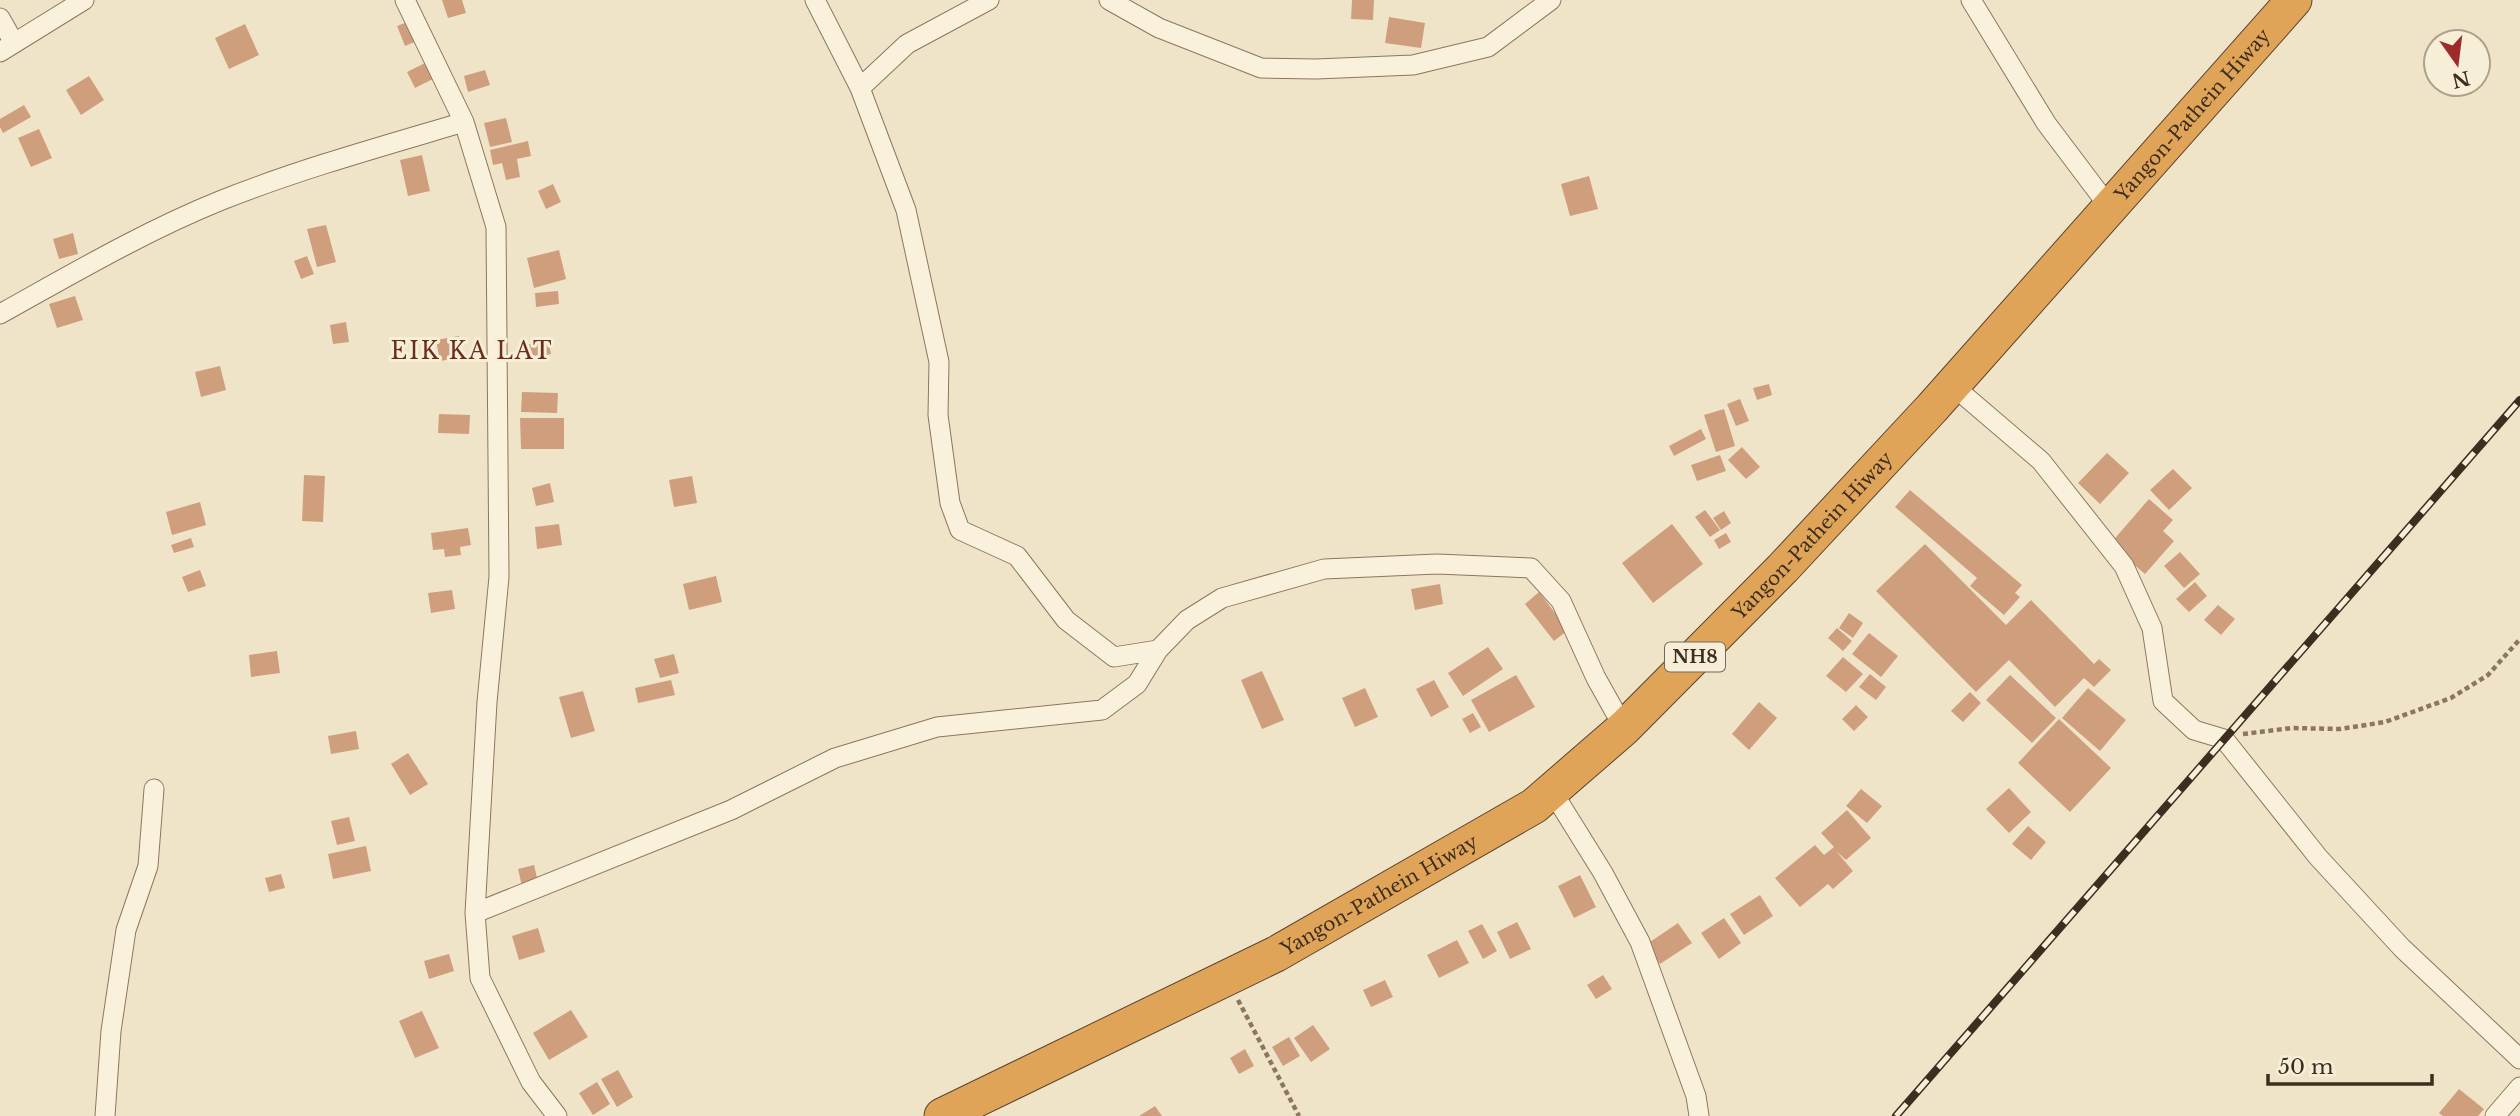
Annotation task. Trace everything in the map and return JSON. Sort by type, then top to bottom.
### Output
[{"type":"highway","name":"Yangon-Pathein Hiway","points":[[942,1116],[1276,954],[1534,806],[1624,728],[1783,568],[1952,385],[2294,0]]},
{"type":"street","points":[[0,18],[7,48],[84,0]]},
{"type":"street","points":[[405,0],[464,122],[496,228],[499,577],[487,702],[475,913],[481,978],[531,1082],[557,1116]]},
{"type":"street","points":[[815,0],[860,88],[906,209],[939,362],[938,415],[950,503],[960,530],[1017,556],[1066,620],[1114,657],[1158,650]]},
{"type":"street","points":[[860,88],[907,44],[989,0]]},
{"type":"street","points":[[1110,0],[1159,28],[1261,68],[1316,69],[1413,65],[1488,47],[1551,0]]},
{"type":"street","points":[[1971,0],[2046,123],[2110,208]]},
{"type":"street","points":[[0,314],[104,256],[221,200],[365,151],[464,122]]},
{"type":"street","points":[[1952,385],[2040,461],[2124,566],[2152,628],[2163,701],[2194,730],[2224,739],[2318,857],[2384,928],[2520,1059]]},
{"type":"street","points":[[475,913],[732,810],[835,758],[937,727],[1101,710],[1137,684],[1158,650],[1187,620],[1222,598],[1324,569],[1437,564],[1531,568],[1561,601],[1595,678],[1624,728]]},
{"type":"street","points":[[105,1116],[111,1031],[126,930],[148,866],[154,789]]},
{"type":"street","points":[[1552,791],[1603,873],[1640,942],[1696,1096],[1699,1116]]},
{"type":"street","points":[[2495,1116],[2520,1087]]},
{"type":"path","points":[[2229,746],[2243,734],[2292,728],[2340,729],[2385,722],[2451,698],[2488,674],[2520,639]]},
{"type":"path","points":[[1226,978],[1299,1116]]},
{"type":"building","points":[[442,0],[462,0],[466,13],[448,18]]},
{"type":"building","points":[[1352,0],[1374,0],[1373,20],[1351,19]]},
{"type":"building","points":[[1389,17],[1425,23],[1421,48],[1385,43]]},
{"type":"building","points":[[410,21],[417,41],[405,46],[397,26]]},
{"type":"building","points":[[245,24],[259,55],[229,69],[215,38]]},
{"type":"building","points":[[425,63],[433,79],[415,88],[407,72]]},
{"type":"building","points":[[485,70],[490,85],[468,92],[464,76]]},
{"type":"building","points":[[89,76],[104,100],[81,115],[66,90]]},
{"type":"building","points":[[24,105],[31,117],[3,133],[0,119]]},
{"type":"building","points":[[506,118],[512,142],[490,147],[484,123]]},
{"type":"building","points":[[39,129],[52,158],[31,167],[18,138]]},
{"type":"building","points":[[528,141],[531,156],[517,159],[520,177],[506,180],[502,163],[493,165],[490,150]]},
{"type":"building","points":[[422,155],[430,191],[408,196],[400,160]]},
{"type":"building","points":[[1589,176],[1598,209],[1570,216],[1561,184]]},
{"type":"building","points":[[553,184],[561,202],[546,209],[538,191]]},
{"type":"building","points":[[326,225],[336,262],[317,267],[307,229]]},
{"type":"building","points":[[73,233],[78,254],[59,259],[53,239]]},
{"type":"building","points":[[559,250],[566,279],[534,288],[527,258]]},
{"type":"building","points":[[307,256],[314,274],[301,279],[294,261]]},
{"type":"building","points":[[558,291],[559,304],[536,307],[535,293]]},
{"type":"building","points":[[75,296],[83,320],[57,328],[49,304]]},
{"type":"building","points":[[346,322],[349,342],[333,344],[330,325]]},
{"type":"building","points":[[459,336],[463,357],[440,361],[436,340]]},
{"type":"building","points":[[548,340],[551,354],[528,359],[525,345]]},
{"type":"building","points":[[220,366],[226,390],[201,397],[195,372]]},
{"type":"building","points":[[1769,384],[1772,395],[1757,400],[1753,388]]},
{"type":"building","points":[[522,392],[558,393],[557,413],[521,412]]},
{"type":"building","points":[[1740,399],[1749,421],[1736,426],[1727,404]]},
{"type":"building","points":[[1724,409],[1735,446],[1716,452],[1704,415]]},
{"type":"building","points":[[439,414],[470,415],[469,434],[438,433]]},
{"type":"building","points":[[520,418],[564,418],[564,449],[521,449]]},
{"type":"building","points":[[1701,429],[1706,439],[1674,456],[1669,446]]},
{"type":"building","points":[[1742,447],[1760,467],[1746,479],[1728,460]]},
{"type":"building","points":[[2107,453],[2129,473],[2100,504],[2078,483]]},
{"type":"building","points":[[1720,455],[1726,471],[1697,481],[1691,465]]},
{"type":"building","points":[[2173,469],[2192,488],[2169,510],[2150,490]]},
{"type":"building","points":[[304,475],[325,476],[323,522],[302,521]]},
{"type":"building","points":[[692,476],[697,503],[674,507],[669,480]]},
{"type":"building","points":[[550,483],[554,502],[536,506],[532,488]]},
{"type":"building","points":[[1910,490],[2022,585],[2015,593],[2020,597],[2004,615],[1970,586],[1977,578],[1895,507]]},
{"type":"building","points":[[2149,499],[2173,520],[2163,531],[2174,541],[2145,574],[2110,544]]},
{"type":"building","points":[[200,502],[206,525],[172,535],[166,512]]},
{"type":"building","points":[[1705,510],[1720,530],[1710,537],[1695,517]]},
{"type":"building","points":[[1724,511],[1731,523],[1721,530],[1713,518]]},
{"type":"building","points":[[559,524],[562,545],[537,549],[535,527]]},
{"type":"building","points":[[1672,524],[1703,564],[1653,603],[1622,563]]},
{"type":"building","points":[[468,528],[471,545],[460,547],[461,555],[445,557],[444,549],[433,550],[431,533]]},
{"type":"building","points":[[1726,533],[1731,542],[1719,549],[1714,540]]},
{"type":"building","points":[[191,538],[194,547],[174,553],[171,545]]},
{"type":"building","points":[[1925,544],[2006,625],[2031,600],[2094,664],[2099,659],[2111,670],[2094,687],[2084,678],[2055,707],[2009,660],[1976,692],[1876,591]]},
{"type":"building","points":[[2180,552],[2200,574],[2184,588],[2164,566]]},
{"type":"building","points":[[200,570],[206,586],[188,592],[182,577]]},
{"type":"building","points":[[716,576],[722,602],[689,610],[683,584]]},
{"type":"building","points":[[2195,582],[2207,596],[2189,612],[2176,599]]},
{"type":"building","points":[[1440,584],[1443,604],[1415,610],[1411,589]]},
{"type":"building","points":[[452,590],[455,609],[431,613],[428,593]]},
{"type":"building","points":[[1539,592],[1568,630],[1554,641],[1525,604]]},
{"type":"building","points":[[2218,605],[2235,619],[2221,635],[2204,620]]},
{"type":"building","points":[[1849,613],[1863,623],[1853,638],[1839,628]]},
{"type":"building","points":[[1837,628],[1852,641],[1843,651],[1828,638]]},
{"type":"building","points":[[1869,633],[1898,656],[1881,677],[1852,654]]},
{"type":"building","points":[[1488,647],[1503,669],[1463,696],[1448,673]]},
{"type":"building","points":[[277,651],[280,673],[251,677],[249,655]]},
{"type":"building","points":[[674,654],[679,673],[660,678],[654,659]]},
{"type":"building","points":[[1843,657],[1863,674],[1846,692],[1826,676]]},
{"type":"building","points":[[1262,671],[1284,720],[1262,729],[1241,680]]},
{"type":"building","points":[[1870,674],[1886,687],[1876,700],[1859,687]]},
{"type":"building","points":[[1516,675],[1535,707],[1489,732],[1471,700]]},
{"type":"building","points":[[2010,675],[2056,718],[2032,743],[1986,700]]},
{"type":"building","points":[[671,680],[675,695],[638,703],[635,688]]},
{"type":"building","points":[[1434,680],[1449,707],[1431,717],[1416,689]]},
{"type":"building","points":[[1365,688],[1378,717],[1355,727],[1342,698]]},
{"type":"building","points":[[2088,688],[2126,720],[2100,751],[2062,718]]},
{"type":"building","points":[[583,691],[595,731],[571,738],[559,697]]},
{"type":"building","points":[[1970,692],[1981,703],[1963,722],[1951,711]]},
{"type":"building","points":[[1759,702],[1777,718],[1749,750],[1732,734]]},
{"type":"building","points":[[1856,705],[1868,717],[1854,731],[1842,719]]},
{"type":"building","points":[[1473,713],[1481,727],[1470,733],[1462,719]]},
{"type":"building","points":[[2059,719],[2111,768],[2070,812],[2018,763]]},
{"type":"building","points":[[356,731],[359,749],[331,754],[328,736]]},
{"type":"building","points":[[408,753],[428,784],[410,795],[391,764]]},
{"type":"building","points":[[2009,788],[2031,812],[2009,833],[1986,809]]},
{"type":"building","points":[[1861,789],[1882,806],[1867,823],[1846,806]]},
{"type":"building","points":[[1847,810],[1871,838],[1846,860],[1836,851],[1853,871],[1833,889],[1828,884],[1800,907],[1775,878],[1815,845],[1824,855],[1834,847],[1821,833]]},
{"type":"building","points":[[349,817],[355,841],[337,845],[331,821]]},
{"type":"building","points":[[2028,826],[2046,842],[2031,860],[2012,844]]},
{"type":"building","points":[[366,846],[371,871],[333,879],[328,854]]},
{"type":"building","points":[[534,865],[538,882],[522,886],[518,869]]},
{"type":"building","points":[[281,874],[285,888],[269,892],[265,878]]},
{"type":"building","points":[[1580,875],[1596,907],[1574,918],[1558,886]]},
{"type":"building","points":[[1760,895],[1773,916],[1744,935],[1730,914]]},
{"type":"building","points":[[1724,918],[1741,943],[1719,959],[1701,933]]},
{"type":"building","points":[[1517,922],[1531,949],[1510,959],[1497,932]]},
{"type":"building","points":[[1678,923],[1692,943],[1660,964],[1647,944]]},
{"type":"building","points":[[1482,924],[1497,951],[1483,959],[1468,931]]},
{"type":"building","points":[[538,928],[545,952],[519,960],[512,936]]},
{"type":"building","points":[[1457,940],[1469,963],[1439,978],[1427,955]]},
{"type":"building","points":[[449,954],[454,971],[429,979],[424,961]]},
{"type":"building","points":[[1603,975],[1612,989],[1596,999],[1587,985]]},
{"type":"building","points":[[1385,980],[1393,997],[1371,1007],[1363,990]]},
{"type":"building","points":[[571,1010],[588,1037],[549,1060],[533,1033]]},
{"type":"building","points":[[422,1011],[439,1048],[415,1058],[399,1021]]},
{"type":"building","points":[[1313,1025],[1330,1049],[1311,1062],[1294,1038]]},
{"type":"building","points":[[1289,1037],[1300,1056],[1283,1066],[1272,1047]]},
{"type":"building","points":[[1245,1049],[1254,1066],[1239,1074],[1230,1058]]},
{"type":"building","points":[[618,1070],[633,1097],[617,1107],[601,1079]]},
{"type":"building","points":[[597,1082],[610,1104],[593,1115],[579,1093]]},
{"type":"building","points":[[2459,1089],[2484,1109],[2478,1116],[2443,1116],[2439,1113]]},
{"type":"building","points":[[1155,1106],[1162,1116],[1139,1116]]},
{"type":"railway","points":[[1896,1116],[2520,400]]},
{"type":"district","name":"EIK KA LAT","points":[[472,351]]}]
